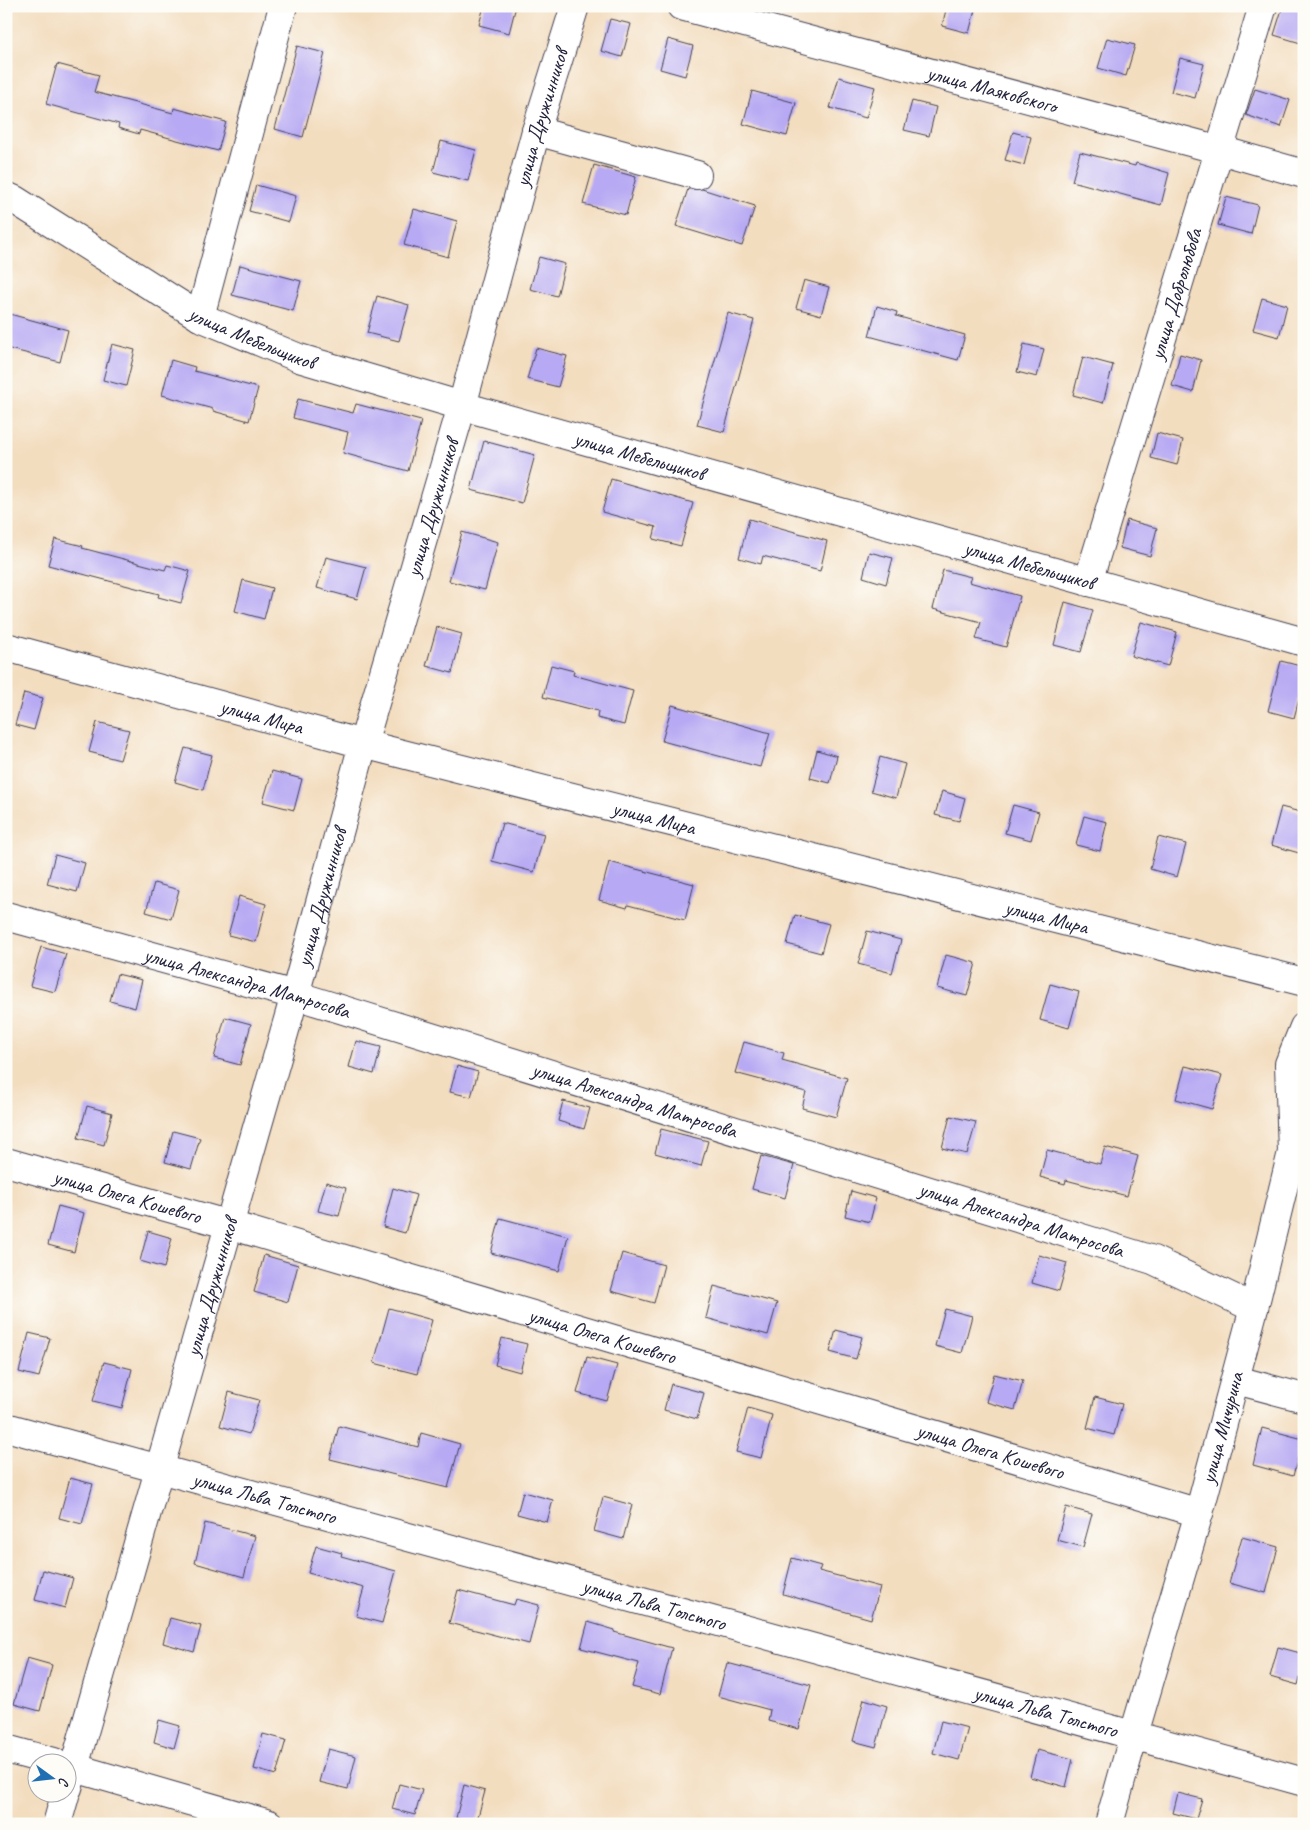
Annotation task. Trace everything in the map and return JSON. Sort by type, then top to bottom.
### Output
[{"type":"street","points":[[200,317],[283,6]]},
{"type":"street","name":"улица Дружинников","points":[[73,1752],[230,1225],[363,744],[462,406],[536,131],[575,6]]},
{"type":"street","name":"улица Маяковского","points":[[680,6],[1304,174]]},
{"type":"street","name":"улица Добролюбова","points":[[1088,582],[1263,6]]},
{"type":"street","points":[[536,131],[697,175]]},
{"type":"street","name":"улица Мебельщиков","points":[[6,196],[200,317],[299,358],[462,406],[1304,642]]},
{"type":"street","name":"улица Мира","points":[[6,647],[363,744],[1304,982]]},
{"type":"street","name":"улица Александра Матросова","points":[[6,916],[295,995],[1153,1260],[1254,1308]]},
{"type":"street","name":"улица Мичурина","points":[[1109,1824],[1236,1380],[1254,1308],[1292,1152],[1290,1064],[1304,1027]]},
{"type":"street","name":"улица Олега Кошевого","points":[[6,1162],[230,1225],[1198,1513]]},
{"type":"street","points":[[1236,1380],[1304,1398]]},
{"type":"street","name":"улица Льва Толстого","points":[[6,1427],[1304,1782]]},
{"type":"street","points":[[6,1749],[28,1759]]},
{"type":"street","points":[[78,1778],[269,1824]]},
{"type":"street","name":"улица Дружинников","points":[[58,1824],[62,1802]]},
{"type":"building","points":[[484,6],[516,6],[509,33],[479,25]]},
{"type":"building","points":[[947,6],[976,6],[969,33],[942,26]]},
{"type":"building","points":[[1283,6],[1304,6],[1304,44],[1274,35]]},
{"type":"building","points":[[610,19],[631,24],[622,57],[601,51]]},
{"type":"building","points":[[1107,38],[1135,45],[1126,76],[1098,68]]},
{"type":"building","points":[[668,39],[693,46],[685,76],[660,69]]},
{"type":"building","points":[[297,46],[325,53],[303,137],[275,129]]},
{"type":"building","points":[[1180,58],[1204,64],[1195,98],[1171,92]]},
{"type":"building","points":[[57,64],[99,75],[94,92],[173,113],[174,108],[226,122],[218,151],[140,130],[139,134],[118,128],[119,124],[46,104]]},
{"type":"building","points":[[839,77],[875,87],[866,118],[830,108]]},
{"type":"building","points":[[1255,89],[1290,100],[1281,127],[1246,115]]},
{"type":"building","points":[[752,91],[796,103],[787,136],[743,124]]},
{"type":"building","points":[[912,101],[936,107],[929,136],[904,130]]},
{"type":"building","points":[[1013,132],[1031,137],[1024,165],[1005,160]]},
{"type":"building","points":[[441,141],[476,150],[468,181],[433,172]]},
{"type":"building","points":[[1080,152],[1135,166],[1136,163],[1169,173],[1161,205],[1072,181]]},
{"type":"building","points":[[594,165],[636,177],[626,215],[583,204]]},
{"type":"building","points":[[256,185],[296,196],[289,222],[249,211]]},
{"type":"building","points":[[688,189],[702,189],[755,206],[742,246],[676,226]]},
{"type":"building","points":[[1226,197],[1258,205],[1251,234],[1218,225]]},
{"type":"building","points":[[414,209],[457,221],[448,257],[404,245]]},
{"type":"building","points":[[539,257],[565,264],[557,296],[530,289]]},
{"type":"building","points":[[240,265],[301,281],[293,311],[232,295]]},
{"type":"building","points":[[804,280],[829,287],[821,315],[796,308]]},
{"type":"building","points":[[377,296],[409,305],[399,341],[367,333]]},
{"type":"building","points":[[1262,298],[1287,305],[1279,337],[1253,330]]},
{"type":"building","points":[[877,306],[897,312],[896,316],[965,335],[958,360],[869,336]]},
{"type":"building","points":[[6,313],[68,330],[60,362],[6,348]]},
{"type":"building","points":[[728,313],[754,320],[724,432],[697,425]]},
{"type":"building","points":[[112,344],[135,350],[126,386],[103,380]]},
{"type":"building","points":[[1024,344],[1044,349],[1037,377],[1017,372]]},
{"type":"building","points":[[536,348],[567,356],[558,387],[527,379]]},
{"type":"building","points":[[1180,354],[1201,360],[1193,392],[1172,386]]},
{"type":"building","points":[[1083,357],[1113,365],[1103,403],[1073,395]]},
{"type":"building","points":[[171,360],[195,367],[194,371],[258,388],[249,421],[162,395]]},
{"type":"building","points":[[298,399],[353,413],[356,404],[421,421],[408,471],[343,453],[348,432],[293,418]]},
{"type":"building","points":[[1157,433],[1183,440],[1177,465],[1151,458]]},
{"type":"building","points":[[484,441],[535,455],[522,503],[471,490]]},
{"type":"building","points":[[611,479],[693,503],[681,546],[653,539],[656,527],[602,512]]},
{"type":"building","points":[[749,519],[827,541],[820,571],[763,556],[761,564],[739,558]]},
{"type":"building","points":[[1127,520],[1157,528],[1150,556],[1120,548]]},
{"type":"building","points":[[462,532],[498,542],[485,590],[449,581]]},
{"type":"building","points":[[55,539],[165,570],[167,565],[190,571],[181,603],[158,597],[159,594],[48,565]]},
{"type":"building","points":[[869,552],[893,558],[886,584],[863,577]]},
{"type":"building","points":[[326,557],[366,567],[357,599],[317,588]]},
{"type":"building","points":[[943,570],[971,577],[969,582],[1020,596],[1006,647],[976,639],[981,622],[933,609]]},
{"type":"building","points":[[243,580],[272,588],[264,619],[235,611]]},
{"type":"building","points":[[1065,602],[1093,610],[1081,652],[1054,645]]},
{"type":"building","points":[[1141,622],[1177,632],[1168,666],[1131,656]]},
{"type":"building","points":[[437,627],[462,634],[452,673],[426,666]]},
{"type":"building","points":[[1281,661],[1304,667],[1304,680],[1294,718],[1268,711]]},
{"type":"building","points":[[551,665],[574,671],[573,675],[633,691],[624,725],[597,718],[598,711],[543,697]]},
{"type":"building","points":[[24,693],[43,698],[34,730],[15,725]]},
{"type":"building","points":[[672,705],[770,733],[760,767],[662,741]]},
{"type":"building","points":[[97,722],[129,730],[120,760],[89,752]]},
{"type":"building","points":[[185,748],[212,755],[203,790],[175,782]]},
{"type":"building","points":[[817,750],[837,756],[830,783],[810,778]]},
{"type":"building","points":[[880,757],[905,764],[896,798],[871,791]]},
{"type":"building","points":[[272,771],[302,779],[294,810],[263,802]]},
{"type":"building","points":[[942,791],[965,798],[959,821],[935,815]]},
{"type":"building","points":[[1013,805],[1039,812],[1031,840],[1005,833]]},
{"type":"building","points":[[1281,807],[1304,813],[1304,834],[1299,853],[1271,845]]},
{"type":"building","points":[[1084,816],[1107,822],[1100,851],[1076,845]]},
{"type":"building","points":[[502,823],[544,834],[534,872],[492,861]]},
{"type":"building","points":[[1158,837],[1186,844],[1177,877],[1150,869]]},
{"type":"building","points":[[55,855],[85,863],[77,892],[47,884]]},
{"type":"building","points":[[609,862],[694,884],[685,920],[628,905],[627,908],[599,900]]},
{"type":"building","points":[[154,883],[179,890],[171,919],[146,912]]},
{"type":"building","points":[[239,896],[266,904],[256,942],[228,935]]},
{"type":"building","points":[[795,915],[829,924],[821,953],[787,944]]},
{"type":"building","points":[[867,931],[901,940],[892,973],[858,964]]},
{"type":"building","points":[[41,947],[66,954],[55,992],[30,986]]},
{"type":"building","points":[[946,955],[976,963],[967,996],[937,988]]},
{"type":"building","points":[[117,974],[142,980],[135,1008],[110,1001]]},
{"type":"building","points":[[1050,984],[1079,992],[1069,1028],[1040,1020]]},
{"type":"building","points":[[225,1017],[251,1024],[240,1065],[214,1058]]},
{"type":"building","points":[[356,1041],[381,1047],[374,1074],[349,1067]]},
{"type":"building","points":[[744,1042],[784,1053],[782,1060],[847,1078],[836,1117],[802,1108],[806,1092],[735,1073]]},
{"type":"building","points":[[457,1066],[478,1072],[471,1097],[450,1092]]},
{"type":"building","points":[[1185,1066],[1222,1075],[1212,1109],[1176,1099]]},
{"type":"building","points":[[563,1101],[590,1108],[584,1129],[558,1121]]},
{"type":"building","points":[[87,1106],[112,1113],[104,1145],[78,1138]]},
{"type":"building","points":[[950,1116],[976,1122],[967,1154],[942,1148]]},
{"type":"building","points":[[661,1129],[708,1141],[701,1166],[655,1153]]},
{"type":"building","points":[[173,1131],[200,1138],[191,1169],[165,1162]]},
{"type":"building","points":[[1105,1147],[1138,1156],[1127,1196],[1066,1180],[1065,1184],[1040,1177],[1047,1150],[1100,1164]]},
{"type":"building","points":[[761,1156],[794,1165],[785,1198],[752,1189]]},
{"type":"building","points":[[326,1182],[346,1188],[339,1216],[318,1211]]},
{"type":"building","points":[[393,1188],[416,1195],[405,1233],[383,1227]]},
{"type":"building","points":[[851,1191],[876,1198],[870,1222],[845,1216]]},
{"type":"building","points":[[58,1206],[84,1213],[74,1252],[48,1245]]},
{"type":"building","points":[[500,1218],[568,1236],[559,1271],[491,1253]]},
{"type":"building","points":[[148,1231],[172,1238],[164,1268],[140,1261]]},
{"type":"building","points":[[622,1253],[664,1265],[654,1303],[611,1291]]},
{"type":"building","points":[[264,1255],[298,1265],[288,1302],[254,1292]]},
{"type":"building","points":[[1039,1255],[1067,1263],[1059,1291],[1032,1283]]},
{"type":"building","points":[[714,1286],[777,1303],[768,1335],[706,1318]]},
{"type":"building","points":[[389,1308],[432,1320],[417,1374],[374,1363]]},
{"type":"building","points":[[945,1309],[972,1316],[962,1353],[935,1346]]},
{"type":"building","points":[[836,1330],[862,1337],[856,1359],[830,1352]]},
{"type":"building","points":[[29,1333],[50,1338],[39,1377],[19,1372]]},
{"type":"building","points":[[502,1338],[527,1344],[520,1372],[495,1365]]},
{"type":"building","points":[[587,1357],[617,1365],[607,1401],[577,1393]]},
{"type":"building","points":[[104,1362],[132,1369],[122,1408],[93,1401]]},
{"type":"building","points":[[994,1374],[1023,1381],[1015,1410],[986,1402]]},
{"type":"building","points":[[671,1384],[704,1393],[697,1419],[664,1410]]},
{"type":"building","points":[[229,1392],[259,1400],[249,1434],[220,1426]]},
{"type":"building","points":[[1095,1397],[1122,1404],[1114,1435],[1087,1428]]},
{"type":"building","points":[[748,1408],[772,1415],[761,1458],[736,1452]]},
{"type":"building","points":[[339,1426],[418,1447],[421,1433],[460,1444],[448,1488],[330,1459]]},
{"type":"building","points":[[1262,1428],[1303,1439],[1293,1476],[1253,1465]]},
{"type":"building","points":[[70,1478],[93,1484],[82,1524],[59,1518]]},
{"type":"building","points":[[523,1492],[553,1500],[547,1522],[517,1514]]},
{"type":"building","points":[[603,1497],[632,1505],[623,1539],[594,1531]]},
{"type":"building","points":[[1066,1507],[1092,1514],[1083,1547],[1057,1540]]},
{"type":"building","points":[[205,1523],[255,1536],[244,1577],[195,1563]]},
{"type":"building","points":[[1242,1537],[1278,1547],[1266,1593],[1229,1583]]},
{"type":"building","points":[[316,1546],[342,1553],[341,1556],[396,1571],[382,1623],[356,1616],[364,1588],[308,1573]]},
{"type":"building","points":[[792,1558],[821,1566],[819,1571],[880,1587],[871,1619],[783,1594]]},
{"type":"building","points":[[43,1570],[73,1578],[65,1608],[35,1600]]},
{"type":"building","points":[[458,1590],[514,1605],[516,1599],[539,1605],[529,1644],[449,1623]]},
{"type":"building","points":[[170,1618],[201,1626],[194,1652],[163,1643]]},
{"type":"building","points":[[588,1622],[615,1630],[614,1632],[672,1648],[660,1694],[632,1687],[639,1663],[581,1648]]},
{"type":"building","points":[[1278,1647],[1304,1654],[1304,1663],[1298,1685],[1270,1677]]},
{"type":"building","points":[[27,1658],[52,1665],[40,1711],[14,1704]]},
{"type":"building","points":[[727,1663],[811,1685],[799,1729],[768,1721],[770,1710],[718,1696]]},
{"type":"building","points":[[864,1699],[887,1706],[876,1747],[853,1741]]},
{"type":"building","points":[[159,1720],[180,1726],[174,1748],[154,1742]]},
{"type":"building","points":[[941,1721],[968,1728],[959,1760],[933,1753]]},
{"type":"building","points":[[263,1734],[286,1740],[276,1775],[254,1769]]},
{"type":"building","points":[[328,1749],[356,1756],[348,1789],[319,1782]]},
{"type":"building","points":[[1037,1750],[1073,1759],[1066,1787],[1030,1777]]},
{"type":"building","points":[[399,1784],[422,1790],[415,1815],[392,1809]]},
{"type":"building","points":[[464,1785],[485,1791],[476,1824],[456,1818]]},
{"type":"building","points":[[1178,1793],[1202,1799],[1196,1819],[1173,1813]]}]
